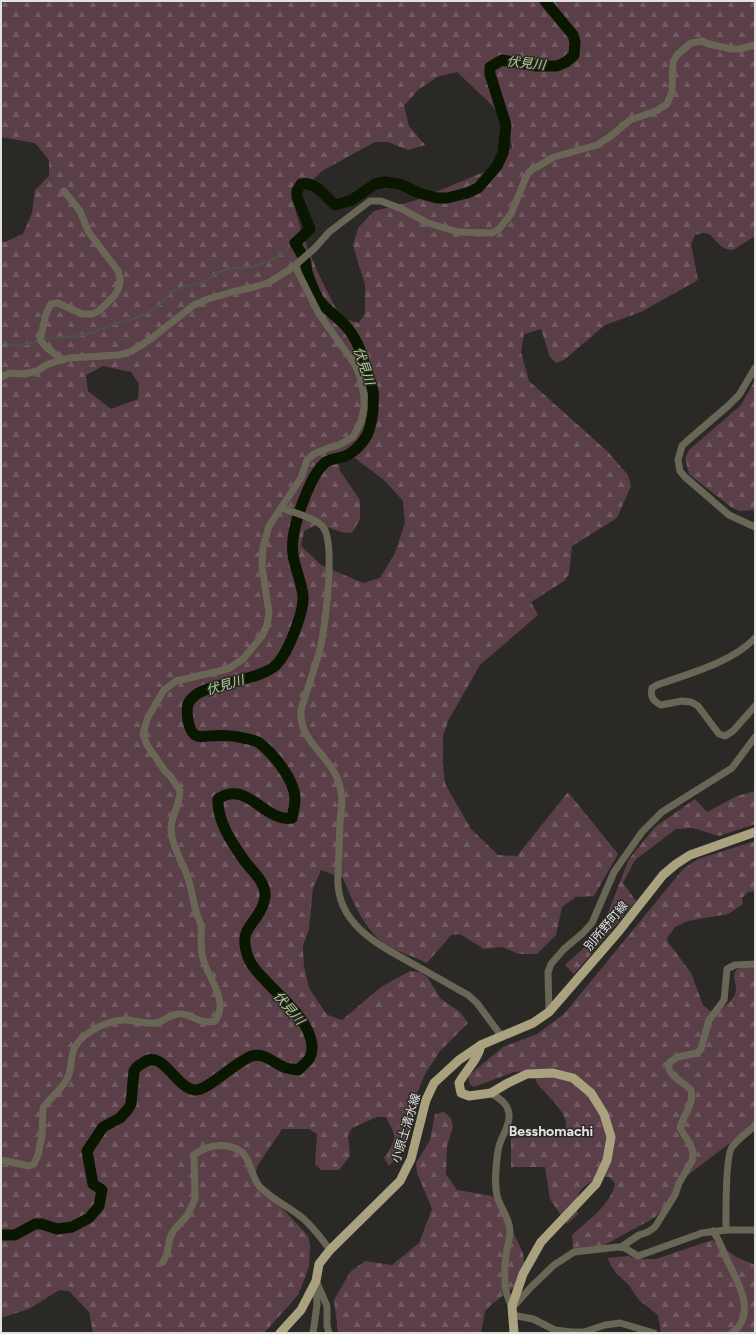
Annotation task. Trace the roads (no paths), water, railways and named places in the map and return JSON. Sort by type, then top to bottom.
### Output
[{"type":"main road","name":"別所野町線","points":[[481,1045],[533,1024],[549,1012],[619,931],[663,876],[676,864],[690,855],[755,832]]},
{"type":"main road","points":[[481,1045],[479,1054],[458,1083],[461,1093],[469,1096],[491,1093],[527,1074],[553,1073],[573,1078],[591,1093],[604,1114],[611,1137],[607,1160],[596,1184],[541,1242],[523,1274],[512,1310],[514,1333]]},
{"type":"main road","name":"小原土清水線","points":[[280,1333],[300,1310],[316,1281],[319,1264],[330,1250],[400,1181],[411,1159],[426,1100],[434,1083],[459,1060],[481,1045]]},
{"type":"street","points":[[1,377],[10,373],[24,374],[37,371],[48,364],[63,360],[119,355],[132,350],[152,338],[194,305],[208,299],[268,283],[295,266],[315,248],[328,232],[370,201],[381,201],[402,209],[428,223],[458,232],[492,233],[500,228],[511,214],[530,171],[554,157],[597,145],[630,120],[656,111],[667,104],[672,92],[674,62],[677,55],[691,43],[702,41],[731,49],[740,49],[755,45]]},
{"type":"street","points":[[63,360],[47,348],[40,340],[46,314],[51,304],[58,303],[82,314],[92,314],[99,311],[115,295],[119,287],[120,280],[118,271],[88,231],[80,211],[64,192]]},
{"type":"street","points":[[1,1160],[29,1166],[34,1164],[38,1155],[42,1135],[43,1108],[62,1087],[68,1077],[71,1058],[75,1047],[81,1040],[97,1028],[114,1022],[127,1020],[155,1023],[178,1014],[183,1014],[208,1023],[216,1021],[219,1017],[218,992],[204,962],[200,949],[201,925],[196,912],[190,885],[176,853],[171,828],[177,809],[180,791],[147,746],[143,734],[148,717],[164,690],[176,681],[228,669],[243,659],[262,636],[267,625],[269,613],[262,567],[263,546],[266,532],[301,478],[307,460],[314,454],[339,445],[353,436],[361,422],[364,408],[364,396],[360,376],[354,363],[318,314],[295,266]]},
{"type":"street","points":[[755,368],[739,395],[682,446],[678,460],[680,471],[697,489],[729,515],[755,527]]},
{"type":"street","points":[[281,508],[323,526],[329,552],[326,612],[321,646],[301,710],[300,718],[304,732],[336,775],[340,784],[343,804],[340,820],[337,883],[338,893],[346,911],[356,926],[379,945],[468,995],[477,1003],[502,1037]]},
{"type":"street","points":[[755,638],[732,655],[715,664],[658,685],[652,688],[651,693],[654,701],[661,705],[682,701],[691,702],[698,706],[719,734],[725,736],[733,731],[755,706]]},
{"type":"street","points":[[549,1012],[548,972],[551,964],[564,949],[583,933],[592,923],[614,872],[642,832],[662,812],[732,768],[755,737]]},
{"type":"street","points":[[621,1247],[639,1235],[648,1232],[655,1227],[675,1195],[679,1183],[692,1161],[693,1152],[680,1128],[691,1104],[691,1090],[686,1084],[672,1075],[669,1070],[670,1062],[678,1057],[697,1053],[701,1049],[709,1020],[724,1000],[727,969],[735,965],[755,964]]},
{"type":"street","points":[[491,1093],[502,1100],[508,1108],[509,1116],[508,1124],[498,1149],[496,1190],[498,1199],[510,1227],[506,1255],[505,1286],[507,1299],[512,1310],[555,1330],[584,1332],[606,1325],[620,1323],[654,1333]]},
{"type":"street","points":[[726,1230],[728,1167],[730,1152],[732,1147],[755,1126]]},
{"type":"street","points":[[163,1262],[174,1230],[187,1216],[195,1199],[194,1155],[202,1149],[214,1146],[236,1148],[243,1152],[260,1186],[288,1209],[300,1216],[313,1228],[330,1250]]},
{"type":"street","points":[[512,1310],[531,1287],[554,1265],[574,1252],[621,1247],[638,1256],[702,1233],[726,1230],[755,1230]]},
{"type":"street","points":[[713,1231],[719,1240],[741,1287],[748,1308],[746,1317],[741,1327],[732,1333]]},
{"type":"street","points":[[313,1333],[317,1305],[316,1281]]},
{"type":"street","points":[[316,1281],[327,1306],[327,1326],[330,1333]]},
{"type":"waterway","name":"伏見川","points":[[1,1235],[15,1235],[35,1224],[42,1224],[57,1229],[72,1227],[89,1218],[99,1206],[102,1190],[93,1184],[87,1151],[103,1127],[120,1118],[128,1109],[131,1104],[134,1071],[140,1065],[150,1060],[157,1061],[163,1064],[181,1083],[188,1088],[195,1090],[207,1086],[245,1059],[252,1056],[257,1055],[265,1057],[286,1068],[298,1070],[311,1056],[312,1045],[306,1026],[293,1009],[259,974],[248,957],[245,947],[246,932],[261,910],[265,895],[264,888],[260,879],[244,860],[230,839],[218,807],[218,799],[228,794],[238,794],[273,814],[282,818],[292,818],[295,799],[294,792],[282,768],[270,753],[258,742],[230,736],[197,736],[190,727],[187,712],[188,704],[194,696],[203,691],[268,671],[282,658],[295,631],[303,603],[302,589],[294,561],[292,547],[294,531],[300,509],[309,486],[320,468],[326,462],[348,455],[356,449],[367,434],[371,423],[373,391],[360,350],[345,325],[320,302],[307,273],[305,260],[295,243],[310,229],[297,197],[297,191],[301,184],[311,185],[320,190],[335,205],[352,200],[375,184],[385,182],[400,184],[419,193],[437,198],[447,198],[467,193],[478,188],[497,166],[503,153],[506,125],[490,74],[490,67],[502,60],[536,66],[557,66],[566,62],[574,55],[575,42],[573,35],[545,1]]},
{"type":"waterway","points":[[1,339],[9,344],[20,346],[45,339],[92,333],[108,326],[148,313],[161,304],[170,293],[179,288],[202,283],[217,273],[227,269],[253,267],[266,262],[277,257],[295,243]]},
{"type":"district","name":"Besshomachi","points":[[551,1131]]}]
